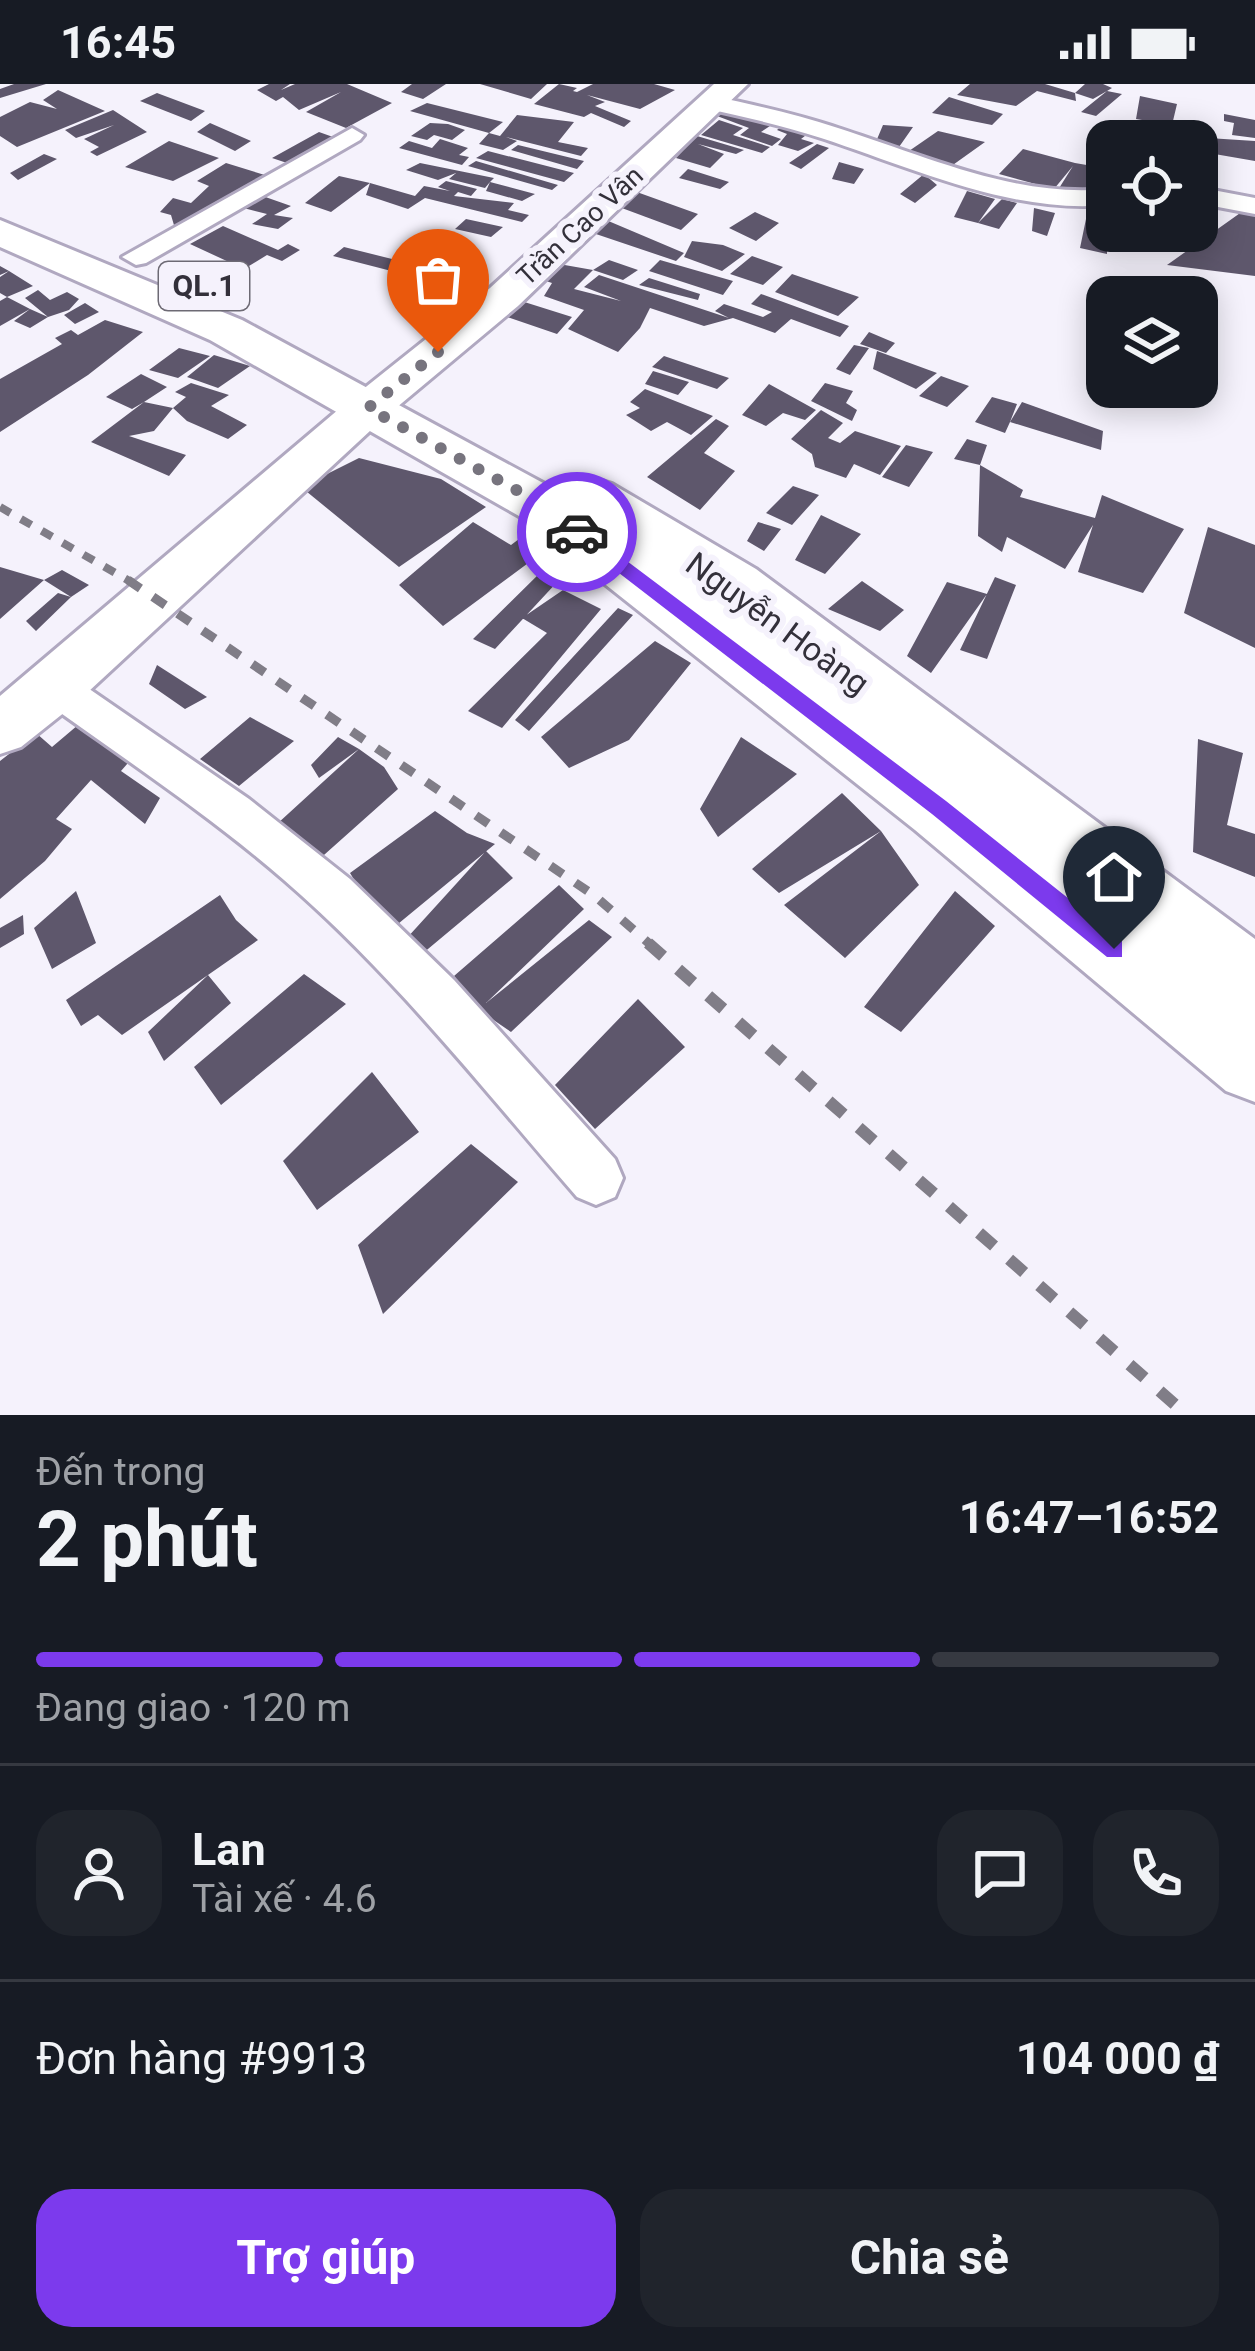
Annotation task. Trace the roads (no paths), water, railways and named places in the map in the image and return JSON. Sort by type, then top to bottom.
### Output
[{"type":"highway","name":"Nguyễn Hoàng","points":[[0,201],[136,256],[735,585],[1255,988]]},
{"type":"highway","name":"Nguyễn Hoàng","points":[[0,232],[387,394],[538,502],[939,808],[1255,1062]]},
{"type":"main road","name":"Trần Cao Vân","points":[[0,730],[504,297],[722,93]]},
{"type":"street","points":[[722,93],[797,122],[1086,204]]},
{"type":"street","points":[[136,256],[352,135]]},
{"type":"street","points":[[1218,199],[1255,206]]},
{"type":"street","points":[[55,687],[250,824],[331,891],[416,974],[596,1178]]},
{"type":"railway","points":[[0,507],[129,581]]},
{"type":"railway","points":[[129,581],[133,583]]},
{"type":"railway","points":[[129,581],[595,896],[652,946]]},
{"type":"railway","points":[[648,943],[1187,1415]]}]
